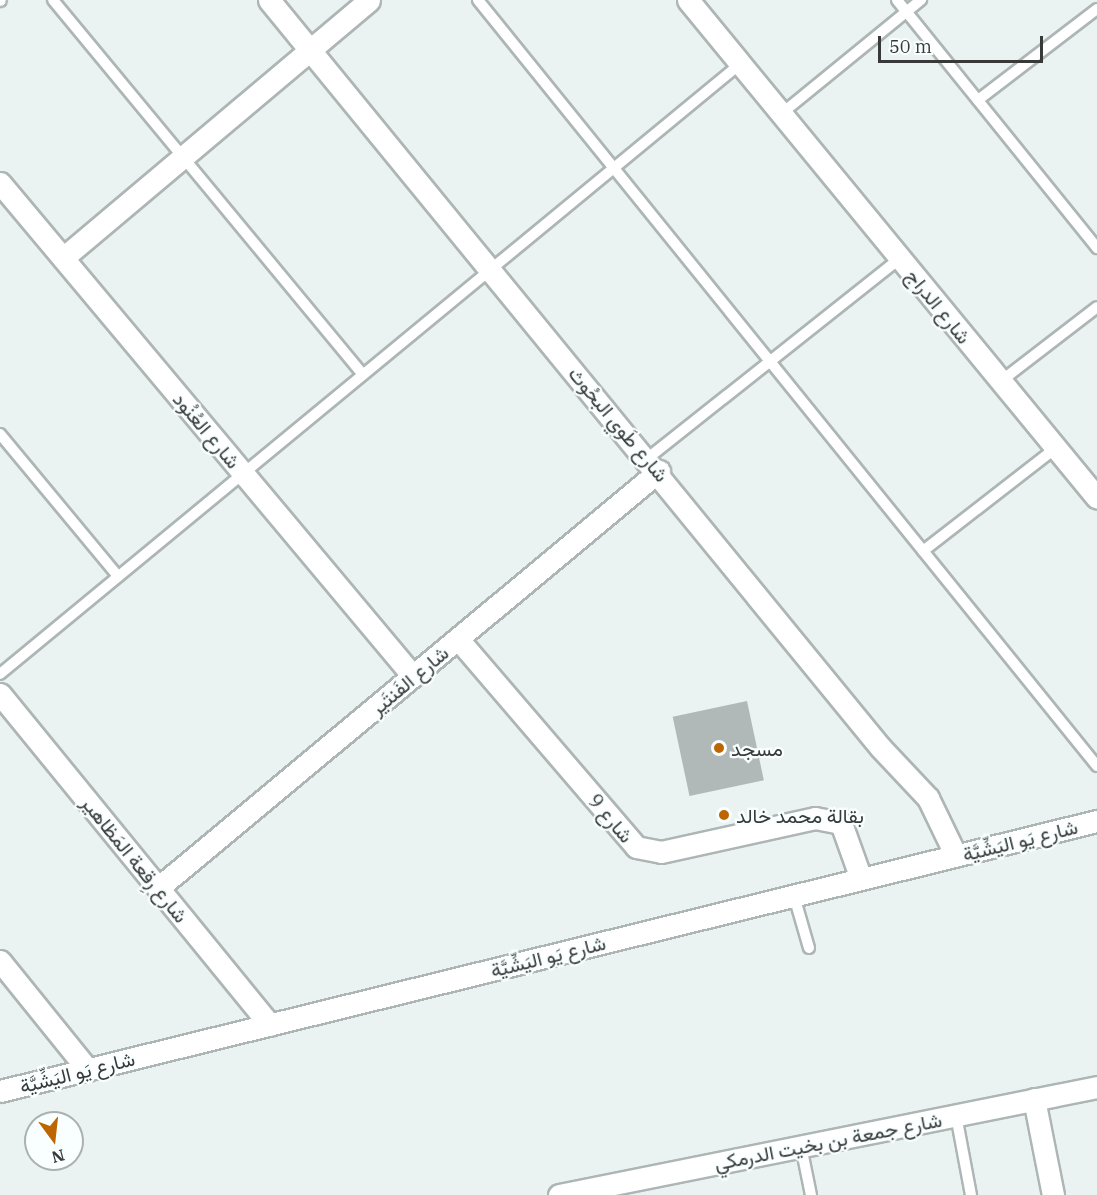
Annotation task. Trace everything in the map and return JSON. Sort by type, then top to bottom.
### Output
[{"type":"street","name":"شارع طَوي البحُوث","points":[[268,0],[653,464],[880,747],[928,798],[956,856]]},
{"type":"street","points":[[63,258],[369,0]]},
{"type":"street","name":"شارع الدراج","points":[[688,0],[1097,498]]},
{"type":"street","name":"شارع العُنُود","points":[[0,183],[413,676]]},
{"type":"street","name":"شارع الفَنتَير","points":[[158,888],[458,639],[653,464]]},
{"type":"street","name":"شارع 9","points":[[458,639],[636,847],[661,852],[815,818],[841,823],[861,879]]},
{"type":"street","name":"شارع رِقعة المَظاهير","points":[[0,694],[270,1025]]},
{"type":"street","name":"شارع يَو اليَشِّيَّة","points":[[0,1091],[1097,821]]},
{"type":"street","points":[[0,962],[88,1070]]},
{"type":"street","name":"شارع جمعة بن بخيت الدرمكي","points":[[559,1195],[634,1188],[801,1146],[1097,1087]]},
{"type":"street","points":[[1034,1100],[1053,1195]]},
{"type":"lane","points":[[53,0],[362,374]]},
{"type":"lane","points":[[478,0],[1097,766]]},
{"type":"lane","points":[[897,0],[1097,248]]},
{"type":"lane","points":[[782,114],[921,0]]},
{"type":"lane","points":[[978,100],[1097,9]]},
{"type":"lane","points":[[0,674],[740,64]]},
{"type":"lane","points":[[653,464],[771,362],[900,258]]},
{"type":"lane","points":[[1001,381],[1097,306]]},
{"type":"lane","points":[[0,434],[118,576]]},
{"type":"lane","points":[[923,551],[1056,448]]},
{"type":"lane","points":[[794,896],[809,948]]},
{"type":"lane","points":[[956,1115],[971,1195]]},
{"type":"lane","points":[[801,1146],[811,1195]]},
{"type":"building","name":"مسجد","points":[[747,701],[764,780],[690,796],[673,717]]},
{"type":"place","name":"مسجد","points":[[719,748]]},
{"type":"place","name":"بقالة محمد خالد","points":[[724,815]]}]
